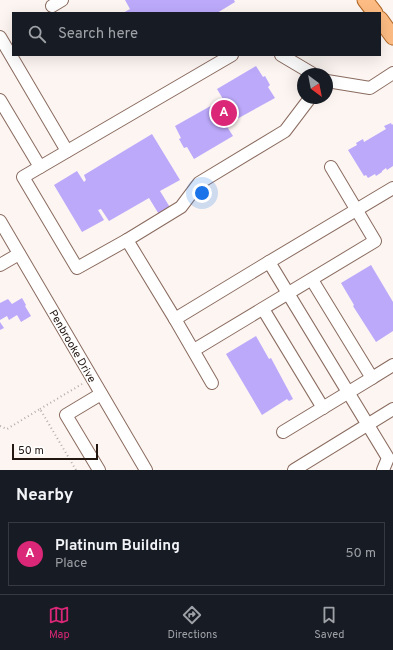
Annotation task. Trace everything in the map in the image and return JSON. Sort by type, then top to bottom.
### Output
[{"type":"main road","points":[[365,0],[374,12]]},
{"type":"main road","points":[[381,21],[393,37]]},
{"type":"street","points":[[0,37],[67,151]]},
{"type":"street","points":[[230,56],[23,177],[77,268],[181,208],[199,183],[285,130],[305,104]]},
{"type":"street","points":[[283,56],[303,68]]},
{"type":"street","points":[[333,82],[370,88],[393,73]]},
{"type":"street","points":[[0,100],[40,167]]},
{"type":"street","points":[[194,350],[375,241],[331,167]]},
{"type":"street","points":[[175,319],[393,188]]},
{"type":"street","name":"Penbrooke Drive","points":[[0,221],[146,470]]},
{"type":"street","points":[[127,240],[194,350],[212,383]]},
{"type":"street","points":[[0,265],[19,254]]},
{"type":"street","points":[[269,262],[367,425],[390,458],[383,470]]},
{"type":"street","points":[[312,280],[372,378]]},
{"type":"street","points":[[263,309],[323,408]]},
{"type":"street","points":[[283,432],[393,365]]},
{"type":"street","points":[[99,470],[66,415],[101,394]]},
{"type":"street","points":[[294,470],[393,409]]},
{"type":"path","points":[[0,426],[7,429],[83,383]]},
{"type":"path","points":[[40,409],[76,470]]},
{"type":"building","points":[[125,0],[234,0],[235,2],[219,12],[125,12],[130,9]]},
{"type":"building","points":[[256,66],[263,77],[265,76],[270,85],[268,87],[275,98],[226,125],[233,136],[194,159],[187,147],[184,148],[179,139],[181,138],[175,126],[223,99],[217,89]]},
{"type":"building","points":[[391,123],[392,125],[393,124],[393,166],[387,170],[386,168],[376,176],[375,174],[368,178],[366,175],[364,176],[348,150],[357,145],[356,143],[363,139],[364,142],[386,129],[384,126]]},
{"type":"building","points":[[152,134],[180,180],[160,191],[171,209],[160,216],[149,198],[109,221],[101,209],[98,210],[104,220],[82,232],[54,185],[77,171],[84,182],[86,180],[84,175]]},
{"type":"building","points":[[371,265],[393,302],[393,331],[376,342],[353,306],[354,305],[341,283]]},
{"type":"building","points":[[22,298],[31,316],[21,322],[17,315],[9,320],[7,316],[0,320],[0,303],[8,299],[12,304]]},
{"type":"building","points":[[0,322],[4,328],[0,330]]},
{"type":"building","points":[[256,336],[269,359],[271,358],[293,399],[289,401],[287,399],[262,415],[226,354]]},
{"type":"place","name":"Platinum Building","points":[[224,113]]}]
